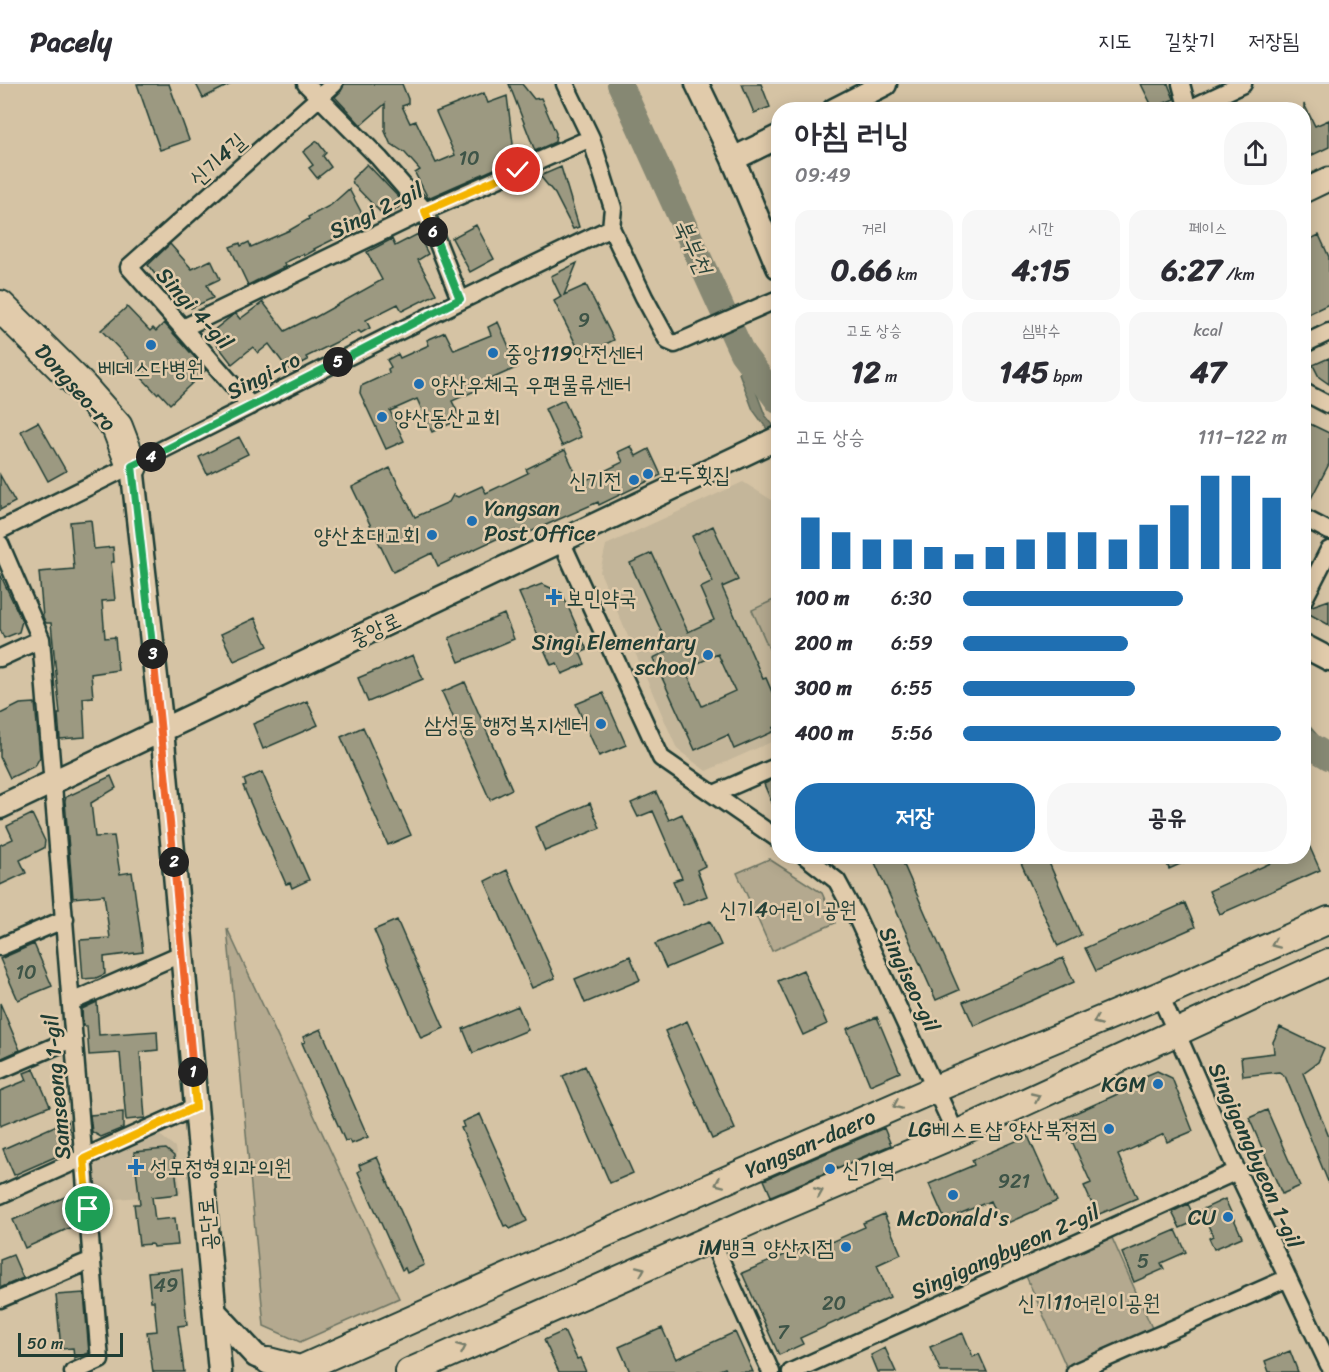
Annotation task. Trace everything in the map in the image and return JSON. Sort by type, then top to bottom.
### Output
[{"type":"highway","name":"Dongseo-ro","points":[[0,306],[81,386],[117,426],[132,466]]},
{"type":"highway","name":"Dongseo-ro","points":[[0,326],[95,420],[132,466]]},
{"type":"main road","name":"Yangsan-daero","points":[[297,1371],[935,1089],[1160,995],[1329,920]]},
{"type":"main road","points":[[409,1372],[956,1134],[1329,962]]},
{"type":"main road","points":[[269,1361],[297,1371]]},
{"type":"street","points":[[306,84],[378,158],[425,211],[460,299]]},
{"type":"street","name":"신기4길","points":[[183,328],[129,267],[334,84]]},
{"type":"street","points":[[566,84],[591,138],[613,208],[610,228],[668,341],[675,344],[771,302]]},
{"type":"street","points":[[696,84],[733,159],[771,250]]},
{"type":"street","points":[[850,102],[885,84]]},
{"type":"street","points":[[1181,84],[1186,102]]},
{"type":"street","points":[[1203,102],[1243,84]]},
{"type":"street","name":"Singi 2-gil","points":[[183,328],[425,211],[591,138]]},
{"type":"street","points":[[733,159],[771,140]]},
{"type":"street","points":[[1311,188],[1329,179]]},
{"type":"street","name":"Singi-ro","points":[[0,530],[132,466],[460,299],[610,228]]},
{"type":"street","name":"Singi 4-gil","points":[[183,328],[251,406]]},
{"type":"street","points":[[1311,341],[1329,332]]},
{"type":"street","points":[[1311,396],[1329,405]]},
{"type":"street","name":"중앙로","points":[[0,807],[771,441]]},
{"type":"street","name":"공단로","points":[[132,466],[162,730],[220,1372]]},
{"type":"street","points":[[1311,522],[1329,531]]},
{"type":"street","points":[[561,541],[612,649],[657,753],[771,834]]},
{"type":"street","name":"Samseong 1-gil","points":[[0,544],[41,639],[54,782],[100,1360],[73,1372]]},
{"type":"street","points":[[1311,585],[1329,550]]},
{"type":"street","points":[[0,658],[41,639]]},
{"type":"street","points":[[1311,650],[1329,659]]},
{"type":"street","points":[[714,794],[771,769]]},
{"type":"street","name":"Singiseo-gil","points":[[815,864],[837,881],[858,918],[956,1134]]},
{"type":"street","points":[[0,947],[65,919]]},
{"type":"street","points":[[71,1002],[183,953]]},
{"type":"street","name":"Singigangbyeon 1-gil","points":[[1160,995],[1237,1171],[1329,1365]]},
{"type":"street","points":[[0,1070],[74,1038]]},
{"type":"street","points":[[0,1195],[196,1107]]},
{"type":"street","name":"Singigangbyeon 2-gil","points":[[791,1372],[1237,1171]]},
{"type":"street","points":[[711,1239],[771,1372]]},
{"type":"street","points":[[0,1299],[92,1260]]},
{"type":"street","points":[[1075,1372],[1288,1278]]},
{"type":"street","points":[[215,1312],[256,1356],[269,1361]]},
{"type":"shaded area","points":[[747,368],[765,415],[771,422],[771,434],[753,410],[739,373]]},
{"type":"shaded area","name":"Singi Elementary school","points":[[743,482],[771,500],[771,742],[706,771],[677,749],[600,572],[606,545]]},
{"type":"shaded area","points":[[1311,728],[1329,749],[1329,771],[1311,747]]},
{"type":"shaded area","name":"성모정형외과의원","points":[[157,1133],[175,1147],[181,1193],[97,1201],[91,1173],[98,1161],[108,1153]]},
{"type":"green space","points":[[771,601],[771,653],[752,610]]},
{"type":"green space","name":"신기4어린이공원","points":[[769,859],[771,864],[777,864],[822,893],[835,923],[772,951],[737,873]]},
{"type":"green space","points":[[227,928],[399,1298],[300,1342],[264,1326]]},
{"type":"green space","name":"신기11어린이공원","points":[[1112,1238],[1152,1328],[1066,1366],[1026,1276]]},
{"type":"building","points":[[137,84],[169,84],[189,140],[160,150]]},
{"type":"building","points":[[196,84],[231,84],[203,98]]},
{"type":"building","points":[[344,84],[402,84],[408,104],[402,106],[410,123],[416,121],[436,163],[455,155],[436,112],[484,93],[488,103],[507,96],[515,160],[428,198],[415,173],[420,170],[405,153],[390,143],[385,131],[385,104],[361,125],[335,97]]},
{"type":"building","points":[[509,84],[522,84],[534,99],[541,98],[556,133],[555,142],[535,151]]},
{"type":"building","points":[[742,84],[761,84],[770,107],[754,113]]},
{"type":"building","points":[[1141,84],[1168,84],[1174,99],[1167,102],[1150,102]]},
{"type":"building","points":[[1311,118],[1315,126],[1329,120],[1329,147],[1311,156]]},
{"type":"building","points":[[317,141],[326,153],[323,156],[331,167],[317,178],[309,168],[313,165],[303,152]]},
{"type":"building","points":[[367,164],[404,203],[386,218],[353,184],[352,179]]},
{"type":"building","points":[[561,167],[579,227],[573,229],[555,194],[540,176]]},
{"type":"building","points":[[349,189],[367,223],[304,256],[303,254],[284,263],[286,266],[248,285],[230,247],[240,243],[241,246],[249,242],[251,247],[290,230],[331,205]]},
{"type":"building","points":[[476,225],[494,259],[470,272],[452,238]]},
{"type":"building","points":[[418,234],[428,254],[418,260],[436,294],[402,311],[398,304],[366,320],[370,328],[361,333],[359,331],[306,357],[308,360],[295,367],[290,369],[286,367],[269,344],[258,353],[253,347],[232,364],[209,334],[233,315],[236,314],[240,319],[263,302],[285,331],[314,318],[382,280],[367,252],[392,239],[395,246]]},
{"type":"building","points":[[1319,235],[1329,257],[1329,304],[1311,313],[1311,239]]},
{"type":"building","points":[[170,244],[192,269],[211,260],[220,279],[207,285],[213,298],[191,308],[183,290],[174,297],[163,285],[148,265]]},
{"type":"building","points":[[577,263],[564,295],[586,285],[614,340],[582,356],[554,301],[561,297],[551,276]]},
{"type":"building","name":"베데스다병원","points":[[127,307],[150,331],[153,328],[156,331],[164,323],[206,370],[170,404],[159,392],[157,394],[126,361],[129,359],[101,330]]},
{"type":"building","points":[[498,322],[518,367],[473,387],[475,391],[452,401],[461,419],[432,432],[417,399],[390,411],[404,441],[386,449],[360,393],[361,386],[389,373],[388,369],[391,367],[387,360],[398,354],[400,358],[429,345],[427,340],[445,332],[454,350],[491,335],[488,327]]},
{"type":"building","points":[[1329,358],[1329,384],[1319,377],[1313,365]]},
{"type":"building","points":[[564,400],[581,437],[562,446],[545,409]]},
{"type":"building","points":[[38,422],[66,471],[48,481],[21,431]]},
{"type":"building","points":[[1311,424],[1329,433],[1329,464],[1311,498]]},
{"type":"building","points":[[239,437],[248,454],[207,474],[199,457]]},
{"type":"building","points":[[631,446],[636,456],[649,449],[661,475],[599,505],[598,502],[519,537],[516,530],[438,566],[432,553],[393,572],[352,487],[390,468],[415,517],[449,502],[453,495],[458,497],[482,486],[486,493],[528,473],[526,469],[565,450],[580,483],[623,462],[618,452]]},
{"type":"building","points":[[0,475],[15,502],[0,510]]},
{"type":"building","points":[[91,520],[94,549],[113,547],[114,562],[111,562],[115,600],[102,601],[105,638],[115,637],[118,670],[91,674],[93,697],[83,698],[85,737],[60,739],[58,714],[60,714],[51,623],[46,623],[43,617],[39,572],[74,569],[70,522]]},
{"type":"building","points":[[713,526],[738,580],[722,587],[763,679],[766,678],[771,690],[771,733],[734,749],[728,735],[695,750],[653,658],[670,650],[630,563],[652,553],[688,632],[714,620],[700,588],[713,582],[692,536]],"holes":[[[718,654],[735,691],[702,706],[685,669]]]},
{"type":"building","points":[[0,574],[22,621],[19,632],[4,638],[0,629]]},
{"type":"building","points":[[542,584],[562,593],[587,650],[580,653],[585,664],[562,674],[557,663],[551,665],[519,593]]},
{"type":"building","points":[[1329,600],[1329,625],[1311,615],[1311,606]]},
{"type":"building","points":[[504,614],[514,639],[459,662],[449,638]]},
{"type":"building","points":[[255,618],[268,646],[234,661],[221,634]]},
{"type":"building","points":[[413,655],[423,679],[368,702],[358,678]]},
{"type":"building","points":[[465,682],[512,789],[490,800],[442,692]]},
{"type":"building","name":"삼성동 행정복지센터","points":[[603,693],[626,745],[599,756],[576,704]]},
{"type":"building","points":[[307,701],[318,725],[263,749],[253,724]]},
{"type":"building","points":[[35,703],[40,757],[35,766],[10,778],[0,757],[0,714],[20,704]]},
{"type":"building","points":[[363,727],[411,835],[388,845],[341,737]]},
{"type":"building","points":[[262,772],[309,880],[292,888],[290,883],[286,884],[243,786],[246,785],[244,780]]},
{"type":"building","points":[[111,776],[116,788],[91,803],[95,837],[114,836],[120,874],[132,872],[143,952],[104,957],[105,974],[96,978],[83,979],[80,940],[110,938],[104,895],[73,898],[65,801],[66,797]]},
{"type":"building","points":[[771,780],[771,800],[764,784]]},
{"type":"building","points":[[656,792],[669,820],[682,814],[705,866],[697,870],[707,896],[683,905],[673,881],[682,878],[653,811],[638,817],[631,803]]},
{"type":"building","points":[[590,803],[600,828],[545,851],[535,827]]},
{"type":"building","points":[[32,814],[45,841],[44,848],[20,860],[26,873],[0,885],[0,845],[13,839],[7,826]]},
{"type":"building","points":[[1311,850],[1320,870],[1220,914],[1209,891],[1268,864],[1311,864]]},
{"type":"building","points":[[876,864],[904,864],[959,990],[936,1000]]},
{"type":"building","points":[[1022,864],[1050,864],[1081,935],[1058,946]]},
{"type":"building","points":[[1167,864],[1180,864],[1169,869]]},
{"type":"building","points":[[507,870],[555,978],[532,988],[485,881]]},
{"type":"building","points":[[1185,903],[1195,927],[1096,971],[1085,948]]},
{"type":"building","points":[[397,920],[444,1028],[421,1038],[374,930]]},
{"type":"building","points":[[710,921],[721,945],[666,968],[655,944]]},
{"type":"building","points":[[34,944],[52,986],[18,1000],[0,959]]},
{"type":"building","points":[[630,956],[640,980],[585,1003],[575,979]]},
{"type":"building","points":[[1063,958],[1074,982],[974,1026],[963,1002]]},
{"type":"building","points":[[803,970],[827,1024],[803,1035],[778,981]]},
{"type":"building","points":[[97,1002],[99,1035],[157,1031],[158,1050],[140,1052],[145,1118],[126,1120],[120,1053],[89,1055],[87,1026],[83,1026],[82,1009]]},
{"type":"building","points":[[0,1003],[20,1050],[0,1059]]},
{"type":"building","points":[[518,1006],[528,1030],[473,1053],[463,1029]]},
{"type":"building","points":[[877,1017],[900,1072],[870,1085],[847,1029]]},
{"type":"building","points":[[687,1021],[735,1129],[712,1139],[665,1031]]},
{"type":"building","points":[[1280,1027],[1324,1048],[1318,1062],[1303,1073],[1329,1137],[1329,1184],[1285,1076],[1279,1072],[1243,1076],[1241,1057],[1274,1053],[1273,1042]]},
{"type":"building","points":[[321,1029],[368,1137],[351,1144],[349,1140],[345,1141],[302,1043],[305,1042],[303,1037]]},
{"type":"building","points":[[585,1066],[633,1173],[610,1183],[563,1076]]},
{"type":"building","points":[[34,1069],[50,1106],[0,1126],[0,1091],[27,1080],[24,1073]]},
{"type":"building","points":[[1157,1071],[1172,1078],[1193,1131],[1167,1142],[1164,1134],[1118,1155],[1137,1198],[1097,1215],[1084,1186],[1091,1183],[1062,1119],[1140,1084],[1138,1079]]},
{"type":"building","points":[[1267,1110],[1300,1186],[1282,1194],[1249,1118]]},
{"type":"building","points":[[123,1112],[123,1128],[101,1137],[92,1132],[90,1115]]},
{"type":"building","points":[[480,1114],[527,1221],[510,1229],[507,1225],[504,1226],[461,1128],[464,1127],[462,1122]]},
{"type":"building","points":[[68,1120],[71,1150],[14,1175],[3,1149]]},
{"type":"building","points":[[884,1128],[891,1145],[771,1196],[764,1180]]},
{"type":"building","points":[[1028,1136],[1057,1201],[1001,1226],[990,1201],[945,1220],[929,1184],[974,1165],[972,1160]]},
{"type":"building","points":[[166,1149],[174,1156],[178,1194],[152,1197],[155,1220],[175,1218],[178,1245],[153,1247],[152,1244],[139,1245],[134,1204],[140,1204],[134,1152]]},
{"type":"building","points":[[377,1157],[424,1265],[407,1273],[405,1268],[402,1270],[358,1172],[361,1170],[359,1165]]},
{"type":"building","points":[[67,1196],[76,1225],[25,1248],[13,1220]]},
{"type":"building","points":[[1225,1199],[1242,1237],[1214,1249],[1209,1238],[1213,1236],[1201,1210]]},
{"type":"building","points":[[1188,1204],[1196,1221],[1180,1228],[1172,1212]]},
{"type":"building","points":[[884,1214],[901,1254],[877,1265],[890,1297],[800,1338],[803,1344],[779,1355],[742,1273],[818,1241],[820,1247],[865,1227],[863,1223]]},
{"type":"building","points":[[1176,1230],[1186,1252],[1161,1263],[1164,1269],[1134,1282],[1122,1253]]},
{"type":"building","points":[[13,1255],[23,1278],[0,1288],[0,1260]]},
{"type":"building","points":[[182,1269],[187,1325],[178,1326],[184,1372],[153,1372],[147,1332],[157,1331],[148,1272]]},
{"type":"building","points":[[84,1293],[89,1353],[74,1358],[73,1348],[61,1349],[56,1295]]},
{"type":"building","points":[[662,1328],[676,1359],[735,1332],[753,1372],[727,1372],[725,1368],[715,1372],[630,1372],[619,1347]]},
{"type":"building","points":[[564,1331],[586,1372],[559,1372],[544,1340]]},
{"type":"building","points":[[963,1333],[973,1357],[979,1354],[987,1372],[941,1372],[930,1347]]},
{"type":"building","points":[[885,1348],[896,1372],[878,1372],[871,1355]]},
{"type":"building","points":[[1290,1351],[1298,1372],[1269,1372],[1265,1361]]},
{"type":"waterway","name":"북부천","points":[[620,84],[742,353],[771,392]]},
{"type":"waterway","name":"북부천","points":[[1311,746],[1329,757]]},
{"type":"place","name":"베데스다병원","points":[[151,345]]},
{"type":"place","name":"중앙119안전센터","points":[[493,353]]},
{"type":"place","name":"양산우체국 우편물류센터","points":[[419,384]]},
{"type":"place","name":"양산동산교회","points":[[382,417]]},
{"type":"place","name":"모두횟집","points":[[648,474]]},
{"type":"place","name":"신기전","points":[[634,480]]},
{"type":"place","name":"Yangsan Post Office","points":[[472,521]]},
{"type":"place","name":"양산초대교회","points":[[432,535]]},
{"type":"place","name":"보민약국","points":[[554,597]]},
{"type":"place","name":"Singi Elementary school","points":[[708,655]]},
{"type":"place","name":"삼성동 행정복지센터","points":[[601,724]]},
{"type":"place","name":"KGM","points":[[1158,1084]]},
{"type":"place","name":"LG베스트샵 양산북정점","points":[[1109,1129]]},
{"type":"place","name":"성모정형외과의원","points":[[136,1167]]},
{"type":"place","name":"신기역","points":[[830,1169]]},
{"type":"place","name":"McDonald's","points":[[953,1195]]},
{"type":"place","name":"CU","points":[[1228,1217]]},
{"type":"place","name":"iM뱅크 양산지점","points":[[846,1247]]},
{"type":"route","points":[[88,1209],[84,1159],[196,1107],[162,730],[132,466],[460,299],[425,211],[518,170]]}]
